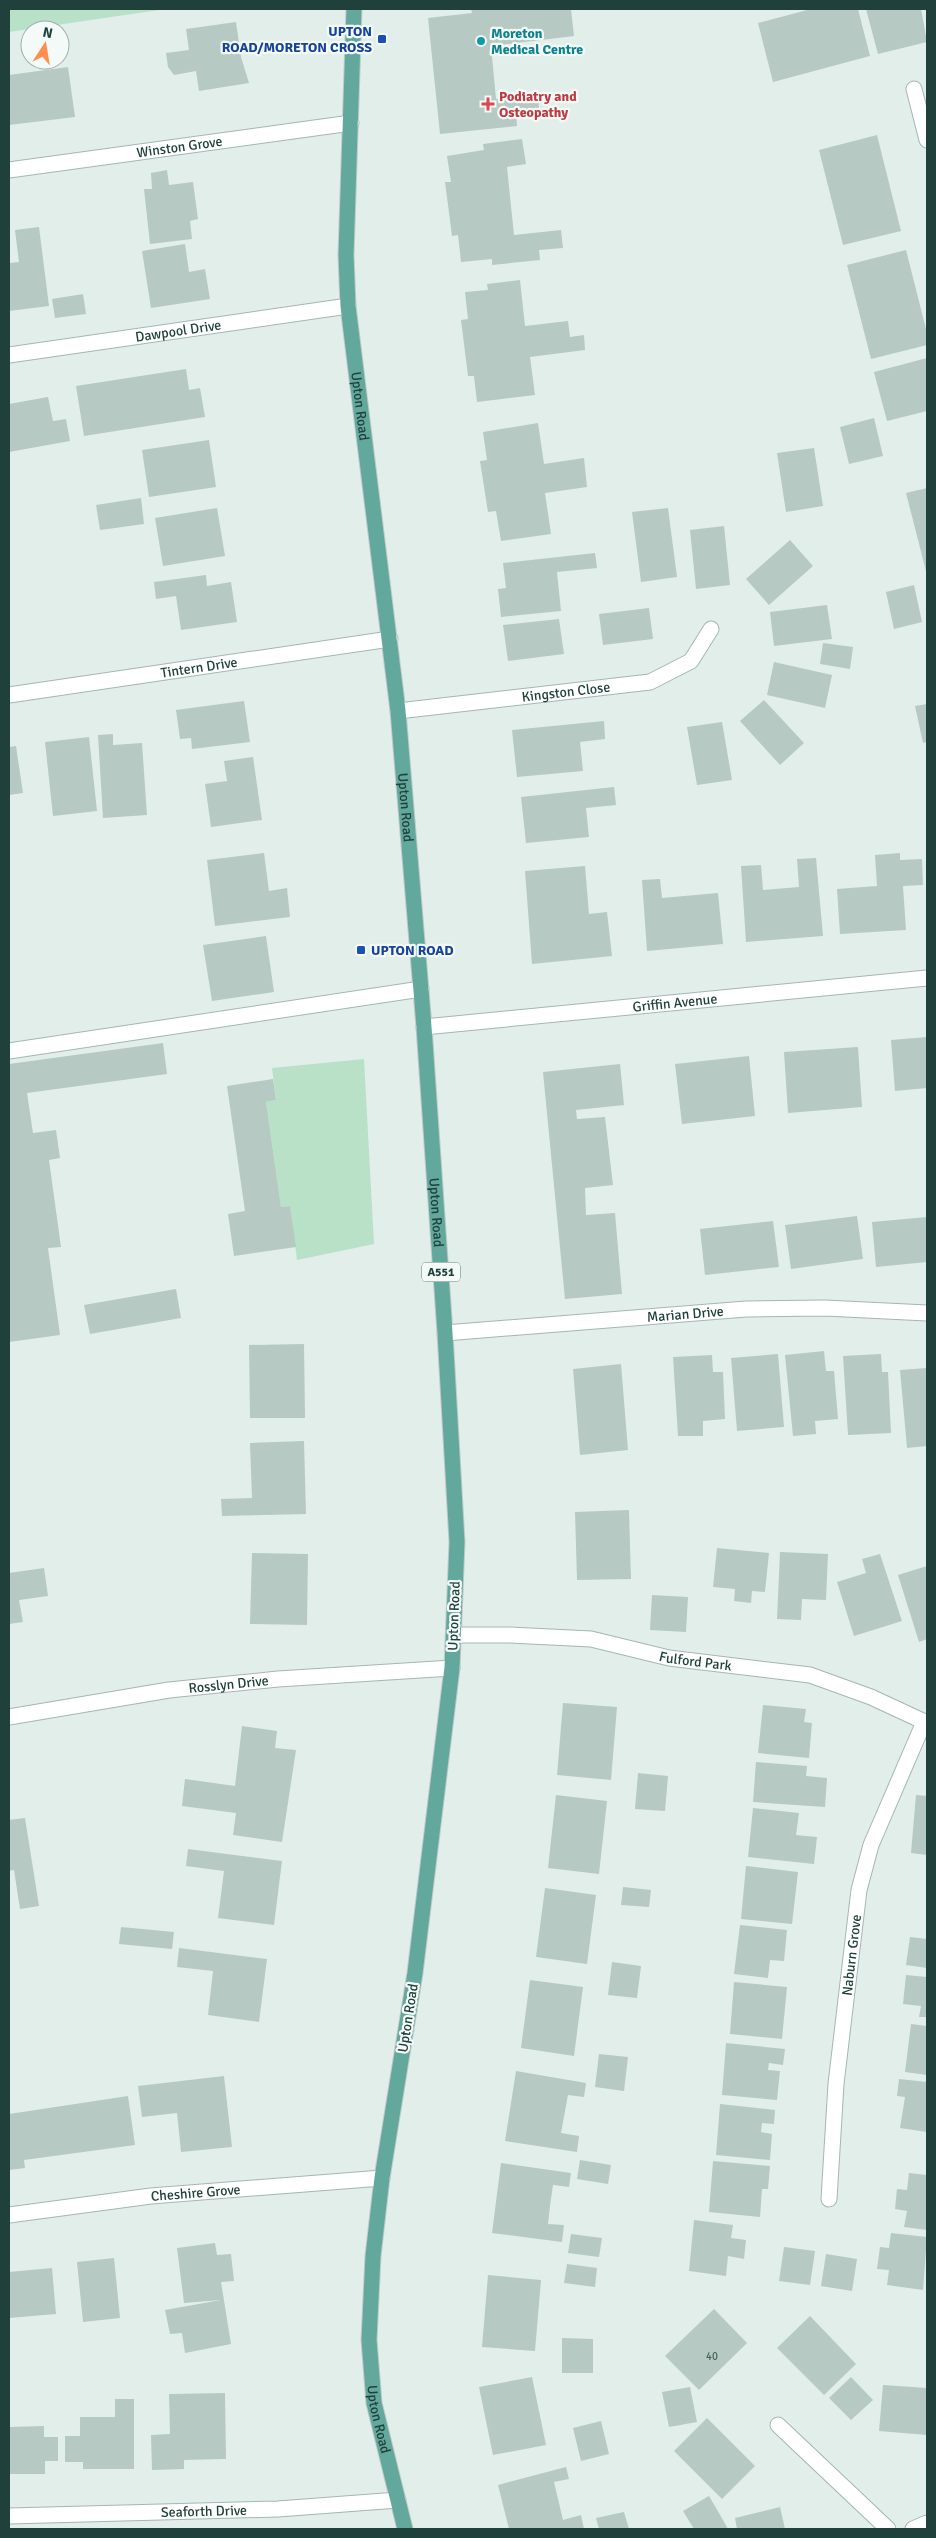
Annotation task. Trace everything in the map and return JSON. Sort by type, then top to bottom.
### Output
[{"type":"main road","name":"Upton Road","points":[[354,9],[346,255],[348,306],[398,711],[424,1027],[457,1542],[452,1668],[415,1973],[382,2178],[373,2256],[370,2340],[374,2403],[406,2529]]},
{"type":"street","points":[[914,89],[927,140]]},
{"type":"street","name":"Winston Grove","points":[[9,170],[351,123]]},
{"type":"street","name":"Dawpool Drive","points":[[9,355],[348,306]]},
{"type":"street","name":"Kingston Close","points":[[398,711],[650,682],[691,661],[711,629]]},
{"type":"street","name":"Tintern Drive","points":[[9,695],[390,639]]},
{"type":"street","name":"Griffin Avenue","points":[[424,1027],[927,978]]},
{"type":"street","points":[[9,1051],[421,989]]},
{"type":"street","name":"Marian Drive","points":[[445,1333],[746,1309],[825,1308],[927,1313]]},
{"type":"street","name":"Fulford Park","points":[[454,1635],[510,1634],[591,1639],[669,1658],[810,1675],[871,1697],[926,1723]]},
{"type":"street","name":"Rosslyn Drive","points":[[9,1717],[169,1690],[278,1679],[452,1668]]},
{"type":"street","name":"Naburn Grove","points":[[829,2199],[836,2084],[859,1890],[871,1845],[926,1723]]},
{"type":"street","name":"Cheshire Grove","points":[[9,2215],[151,2196],[382,2178]]},
{"type":"street","points":[[778,2425],[888,2529]]},
{"type":"street","name":"Seaforth Drive","points":[[9,2516],[278,2509],[398,2500]]},
{"type":"street","points":[[912,2529],[927,2523]]},
{"type":"green space","points":[[9,9],[166,9],[70,23],[70,20],[20,20],[20,30],[9,32]]},
{"type":"green space","points":[[364,1059],[374,1244],[297,1260],[290,1206],[281,1207],[266,1102],[276,1100],[272,1068]]},
{"type":"building","points":[[471,9],[571,9],[574,36],[491,46],[496,99],[538,95],[539,109],[516,112],[517,126],[440,134],[428,18],[472,13]]},
{"type":"building","points":[[811,9],[858,9],[870,56],[773,82],[758,23]]},
{"type":"building","points":[[866,9],[921,9],[927,42],[878,54]]},
{"type":"building","points":[[236,22],[241,57],[249,83],[199,91],[196,71],[174,75],[168,67],[166,53],[189,50],[186,29]]},
{"type":"building","points":[[46,70],[68,70],[75,117],[9,125],[9,75]]},
{"type":"building","points":[[877,135],[901,231],[843,245],[819,150]]},
{"type":"building","points":[[522,139],[526,164],[507,167],[514,235],[561,230],[563,248],[539,250],[540,260],[492,265],[492,259],[461,262],[458,235],[452,236],[445,182],[451,182],[447,156],[484,150],[483,144]]},
{"type":"building","points":[[167,170],[169,185],[193,182],[198,219],[190,221],[192,239],[150,244],[144,189],[152,189],[151,173]]},
{"type":"building","points":[[39,227],[49,306],[9,311],[9,263],[19,262],[15,230]]},
{"type":"building","points":[[185,244],[189,272],[205,269],[210,299],[151,308],[142,251]]},
{"type":"building","points":[[906,250],[927,333],[927,345],[871,359],[847,265]]},
{"type":"building","points":[[520,280],[525,326],[568,321],[570,337],[584,335],[585,350],[530,357],[535,395],[477,402],[474,376],[468,376],[461,320],[468,319],[465,292],[488,290],[487,284]]},
{"type":"building","points":[[83,294],[86,314],[55,318],[52,299]]},
{"type":"building","points":[[927,358],[927,411],[887,421],[874,372]]},
{"type":"building","points":[[186,369],[189,390],[200,388],[205,417],[84,436],[76,386]]},
{"type":"building","points":[[48,397],[53,421],[66,419],[70,441],[9,452],[9,404]]},
{"type":"building","points":[[874,418],[883,456],[849,464],[840,427]]},
{"type":"building","points":[[538,423],[544,464],[584,458],[587,487],[545,493],[551,534],[501,541],[496,511],[488,512],[480,461],[487,460],[483,432]]},
{"type":"building","points":[[209,440],[216,487],[149,497],[142,450]]},
{"type":"building","points":[[814,448],[823,506],[786,512],[777,453]]},
{"type":"building","points":[[927,488],[927,575],[906,493]]},
{"type":"building","points":[[141,498],[144,524],[100,530],[96,505]]},
{"type":"building","points":[[217,508],[225,556],[163,566],[155,518]]},
{"type":"building","points":[[668,508],[677,577],[641,582],[632,512]]},
{"type":"building","points":[[724,526],[730,585],[696,589],[690,530]]},
{"type":"building","points":[[790,540],[813,566],[769,605],[746,579]]},
{"type":"building","points":[[595,553],[597,568],[557,572],[561,611],[501,617],[498,589],[506,588],[503,563]]},
{"type":"building","points":[[206,575],[207,586],[231,582],[237,622],[181,630],[176,596],[156,599],[154,582]]},
{"type":"building","points":[[914,585],[922,622],[894,629],[886,592]]},
{"type":"building","points":[[827,605],[832,639],[774,646],[770,612]]},
{"type":"building","points":[[649,608],[653,639],[603,645],[599,614]]},
{"type":"building","points":[[559,619],[564,654],[508,661],[503,625]]},
{"type":"building","points":[[823,643],[853,647],[850,669],[820,664]]},
{"type":"building","points":[[774,662],[832,675],[825,708],[767,695]]},
{"type":"building","points":[[764,700],[804,743],[780,765],[740,721]]},
{"type":"building","points":[[244,701],[250,742],[192,749],[191,738],[180,739],[176,710]]},
{"type":"building","points":[[927,704],[927,742],[923,743],[915,706]]},
{"type":"building","points":[[604,721],[605,739],[580,742],[583,771],[517,777],[512,730]]},
{"type":"building","points":[[722,722],[732,780],[697,785],[687,727]]},
{"type":"building","points":[[113,734],[113,745],[142,743],[147,815],[103,818],[98,735]]},
{"type":"building","points":[[89,737],[97,811],[53,816],[45,742]]},
{"type":"building","points":[[16,746],[23,793],[9,795],[9,747]]},
{"type":"building","points":[[253,757],[262,820],[211,827],[205,784],[227,781],[224,761]]},
{"type":"building","points":[[614,787],[616,805],[586,808],[589,837],[526,843],[521,797]]},
{"type":"building","points":[[264,853],[269,891],[287,888],[290,917],[215,926],[207,860]]},
{"type":"building","points":[[900,853],[900,860],[922,859],[923,885],[903,886],[906,930],[840,934],[837,889],[877,886],[875,855]]},
{"type":"building","points":[[816,858],[823,936],[746,942],[741,866],[761,865],[763,890],[799,887],[797,859]]},
{"type":"building","points":[[585,866],[589,914],[607,912],[612,956],[532,964],[525,871]]},
{"type":"building","points":[[660,879],[662,898],[718,893],[723,944],[647,951],[642,880]]},
{"type":"building","points":[[266,936],[274,992],[212,1001],[203,945]]},
{"type":"building","points":[[927,1037],[927,1088],[895,1091],[891,1040]]},
{"type":"building","points":[[163,1043],[167,1074],[27,1093],[33,1133],[56,1130],[60,1158],[49,1160],[61,1247],[48,1248],[60,1335],[9,1342],[9,1064]]},
{"type":"building","points":[[858,1047],[862,1107],[788,1113],[784,1052]]},
{"type":"building","points":[[749,1056],[755,1116],[682,1124],[675,1064]]},
{"type":"building","points":[[620,1064],[624,1105],[576,1110],[577,1119],[605,1117],[613,1185],[585,1188],[586,1215],[615,1213],[622,1294],[565,1299],[543,1072]]},
{"type":"building","points":[[273,1079],[276,1100],[266,1102],[281,1207],[290,1206],[296,1247],[234,1256],[228,1214],[245,1211],[227,1086]]},
{"type":"building","points":[[857,1216],[863,1259],[791,1269],[785,1225]]},
{"type":"building","points":[[927,1217],[927,1262],[876,1267],[872,1222]]},
{"type":"building","points":[[773,1221],[779,1267],[705,1275],[700,1229]]},
{"type":"building","points":[[176,1289],[181,1318],[90,1334],[84,1305]]},
{"type":"building","points":[[304,1344],[305,1418],[250,1418],[249,1345]]},
{"type":"building","points":[[824,1351],[826,1371],[834,1371],[838,1419],[815,1421],[816,1434],[793,1436],[785,1355]]},
{"type":"building","points":[[778,1354],[784,1427],[737,1431],[731,1358]]},
{"type":"building","points":[[881,1354],[882,1372],[888,1372],[891,1433],[848,1435],[843,1356]]},
{"type":"building","points":[[712,1355],[713,1372],[723,1372],[725,1419],[703,1421],[703,1436],[678,1436],[673,1357]]},
{"type":"building","points":[[621,1364],[628,1450],[580,1455],[573,1369]]},
{"type":"building","points":[[927,1368],[927,1446],[907,1448],[900,1370]]},
{"type":"building","points":[[304,1441],[306,1514],[222,1516],[221,1499],[252,1498],[250,1443]]},
{"type":"building","points":[[629,1510],[631,1579],[577,1580],[575,1512]]},
{"type":"building","points":[[717,1548],[769,1553],[765,1592],[752,1591],[751,1603],[734,1601],[735,1589],[713,1587]]},
{"type":"building","points":[[780,1552],[828,1554],[826,1600],[802,1599],[801,1620],[777,1619]]},
{"type":"building","points":[[252,1553],[308,1554],[307,1625],[250,1624]]},
{"type":"building","points":[[880,1554],[902,1621],[854,1636],[837,1582],[866,1573],[862,1559]]},
{"type":"building","points":[[927,1566],[927,1639],[919,1642],[898,1575]]},
{"type":"building","points":[[44,1568],[48,1596],[19,1600],[23,1622],[9,1624],[9,1573]]},
{"type":"building","points":[[652,1595],[688,1597],[686,1632],[650,1630]]},
{"type":"building","points":[[563,1703],[617,1707],[611,1780],[557,1775]]},
{"type":"building","points":[[763,1705],[806,1709],[804,1722],[812,1723],[809,1758],[758,1753]]},
{"type":"building","points":[[242,1726],[277,1731],[275,1748],[296,1750],[282,1842],[233,1835],[236,1813],[182,1806],[185,1779],[235,1786]]},
{"type":"building","points":[[756,1762],[807,1766],[806,1776],[827,1778],[825,1807],[753,1802]]},
{"type":"building","points":[[638,1773],[668,1776],[665,1811],[635,1809]]},
{"type":"building","points":[[556,1795],[607,1801],[599,1874],[548,1868]]},
{"type":"building","points":[[916,1795],[927,1796],[927,1855],[911,1853]]},
{"type":"building","points":[[753,1808],[799,1813],[796,1835],[817,1837],[814,1864],[748,1857]]},
{"type":"building","points":[[25,1818],[39,1906],[20,1909],[14,1870],[9,1871],[9,1820]]},
{"type":"building","points":[[188,1849],[282,1861],[274,1925],[218,1918],[224,1871],[186,1866]]},
{"type":"building","points":[[746,1866],[798,1872],[792,1924],[741,1919]]},
{"type":"building","points":[[623,1887],[651,1890],[649,1907],[621,1905]]},
{"type":"building","points":[[545,1888],[596,1895],[587,1964],[536,1957]]},
{"type":"building","points":[[740,1925],[787,1930],[784,1961],[770,1960],[768,1978],[734,1974]]},
{"type":"building","points":[[121,1927],[174,1932],[172,1949],[119,1944]]},
{"type":"building","points":[[910,1937],[927,1939],[927,1968],[906,1965]]},
{"type":"building","points":[[179,1948],[267,1959],[259,2022],[208,2015],[213,1971],[177,1967]]},
{"type":"building","points":[[612,1962],[641,1966],[637,1998],[608,1995]]},
{"type":"building","points":[[906,1975],[927,1977],[927,2017],[919,2017],[921,2006],[903,2004]]},
{"type":"building","points":[[530,1980],[583,1987],[574,2056],[521,2048]]},
{"type":"building","points":[[734,1982],[787,1987],[782,2039],[730,2034]]},
{"type":"building","points":[[911,2024],[927,2026],[927,2075],[905,2072]]},
{"type":"building","points":[[726,2043],[785,2049],[783,2065],[769,2063],[768,2070],[780,2071],[777,2100],[722,2095]]},
{"type":"building","points":[[599,2054],[628,2057],[624,2091],[595,2087]]},
{"type":"building","points":[[516,2071],[586,2083],[584,2097],[568,2095],[561,2133],[579,2136],[577,2152],[505,2141]]},
{"type":"building","points":[[224,2076],[232,2147],[181,2152],[177,2113],[142,2117],[138,2086]]},
{"type":"building","points":[[899,2079],[927,2082],[927,2132],[900,2128],[905,2097],[897,2096]]},
{"type":"building","points":[[128,2096],[135,2145],[24,2160],[25,2168],[9,2170],[9,2114]]},
{"type":"building","points":[[720,2104],[775,2110],[774,2124],[762,2123],[761,2132],[772,2134],[770,2160],[716,2155]]},
{"type":"building","points":[[580,2160],[611,2165],[608,2184],[577,2179]]},
{"type":"building","points":[[713,2161],[770,2166],[768,2189],[762,2189],[760,2217],[709,2212]]},
{"type":"building","points":[[501,2163],[571,2173],[569,2187],[553,2185],[550,2206],[548,2224],[564,2225],[562,2242],[492,2233]]},
{"type":"building","points":[[909,2173],[927,2175],[927,2230],[904,2227],[907,2211],[895,2209],[897,2189],[907,2190]]},
{"type":"building","points":[[694,2220],[733,2225],[731,2238],[746,2240],[744,2259],[728,2256],[726,2276],[689,2271]]},
{"type":"building","points":[[891,2233],[927,2237],[923,2290],[887,2285],[889,2270],[877,2269],[880,2247],[889,2248]]},
{"type":"building","points":[[571,2234],[602,2238],[599,2257],[568,2253]]},
{"type":"building","points":[[215,2243],[217,2255],[231,2254],[234,2281],[221,2282],[231,2344],[185,2353],[182,2333],[170,2334],[165,2310],[221,2300],[184,2303],[177,2248]]},
{"type":"building","points":[[784,2247],[815,2251],[810,2285],[779,2281]]},
{"type":"building","points":[[826,2254],[857,2259],[852,2291],[821,2286]]},
{"type":"building","points":[[114,2258],[120,2318],[83,2322],[77,2262]]},
{"type":"building","points":[[567,2264],[597,2268],[595,2287],[564,2283]]},
{"type":"building","points":[[52,2268],[56,2314],[9,2318],[9,2272]]},
{"type":"building","points":[[488,2275],[541,2280],[535,2351],[482,2347]]},
{"type":"building","points":[[714,2309],[747,2343],[699,2390],[665,2356]]},
{"type":"building","points":[[810,2316],[856,2364],[824,2395],[777,2348]]},
{"type":"building","points":[[562,2338],[593,2339],[593,2373],[562,2373]]},
{"type":"building","points":[[532,2377],[546,2445],[493,2455],[479,2387]]},
{"type":"building","points":[[851,2377],[873,2400],[851,2420],[829,2398]]},
{"type":"building","points":[[883,2385],[927,2388],[927,2435],[879,2431]]},
{"type":"building","points":[[690,2387],[697,2422],[669,2427],[662,2392]]},
{"type":"building","points":[[225,2393],[226,2459],[184,2460],[184,2469],[152,2470],[151,2435],[170,2434],[169,2394]]},
{"type":"building","points":[[115,2399],[134,2399],[134,2469],[83,2469],[83,2462],[65,2462],[65,2436],[80,2436],[80,2417],[115,2417]]},
{"type":"building","points":[[707,2418],[755,2466],[722,2499],[674,2451]]},
{"type":"building","points":[[601,2421],[609,2454],[581,2461],[573,2428]]},
{"type":"building","points":[[44,2426],[44,2437],[58,2437],[58,2461],[45,2461],[45,2474],[9,2474],[9,2427]]},
{"type":"building","points":[[566,2467],[569,2479],[554,2482],[563,2520],[581,2515],[584,2529],[509,2529],[498,2485]]},
{"type":"building","points":[[709,2496],[728,2529],[694,2529],[683,2511]]},
{"type":"building","points":[[780,2507],[785,2529],[737,2529],[735,2518]]},
{"type":"building","points":[[624,2512],[629,2529],[599,2529],[596,2518]]},
{"type":"place","name":"UPTON ROAD/MORETON CROSS","points":[[382,39]]},
{"type":"place","name":"Moreton Medical Centre","points":[[481,41]]},
{"type":"place","name":"Podiatry and Osteopathy","points":[[488,104]]},
{"type":"place","name":"UPTON ROAD","points":[[361,950]]}]
